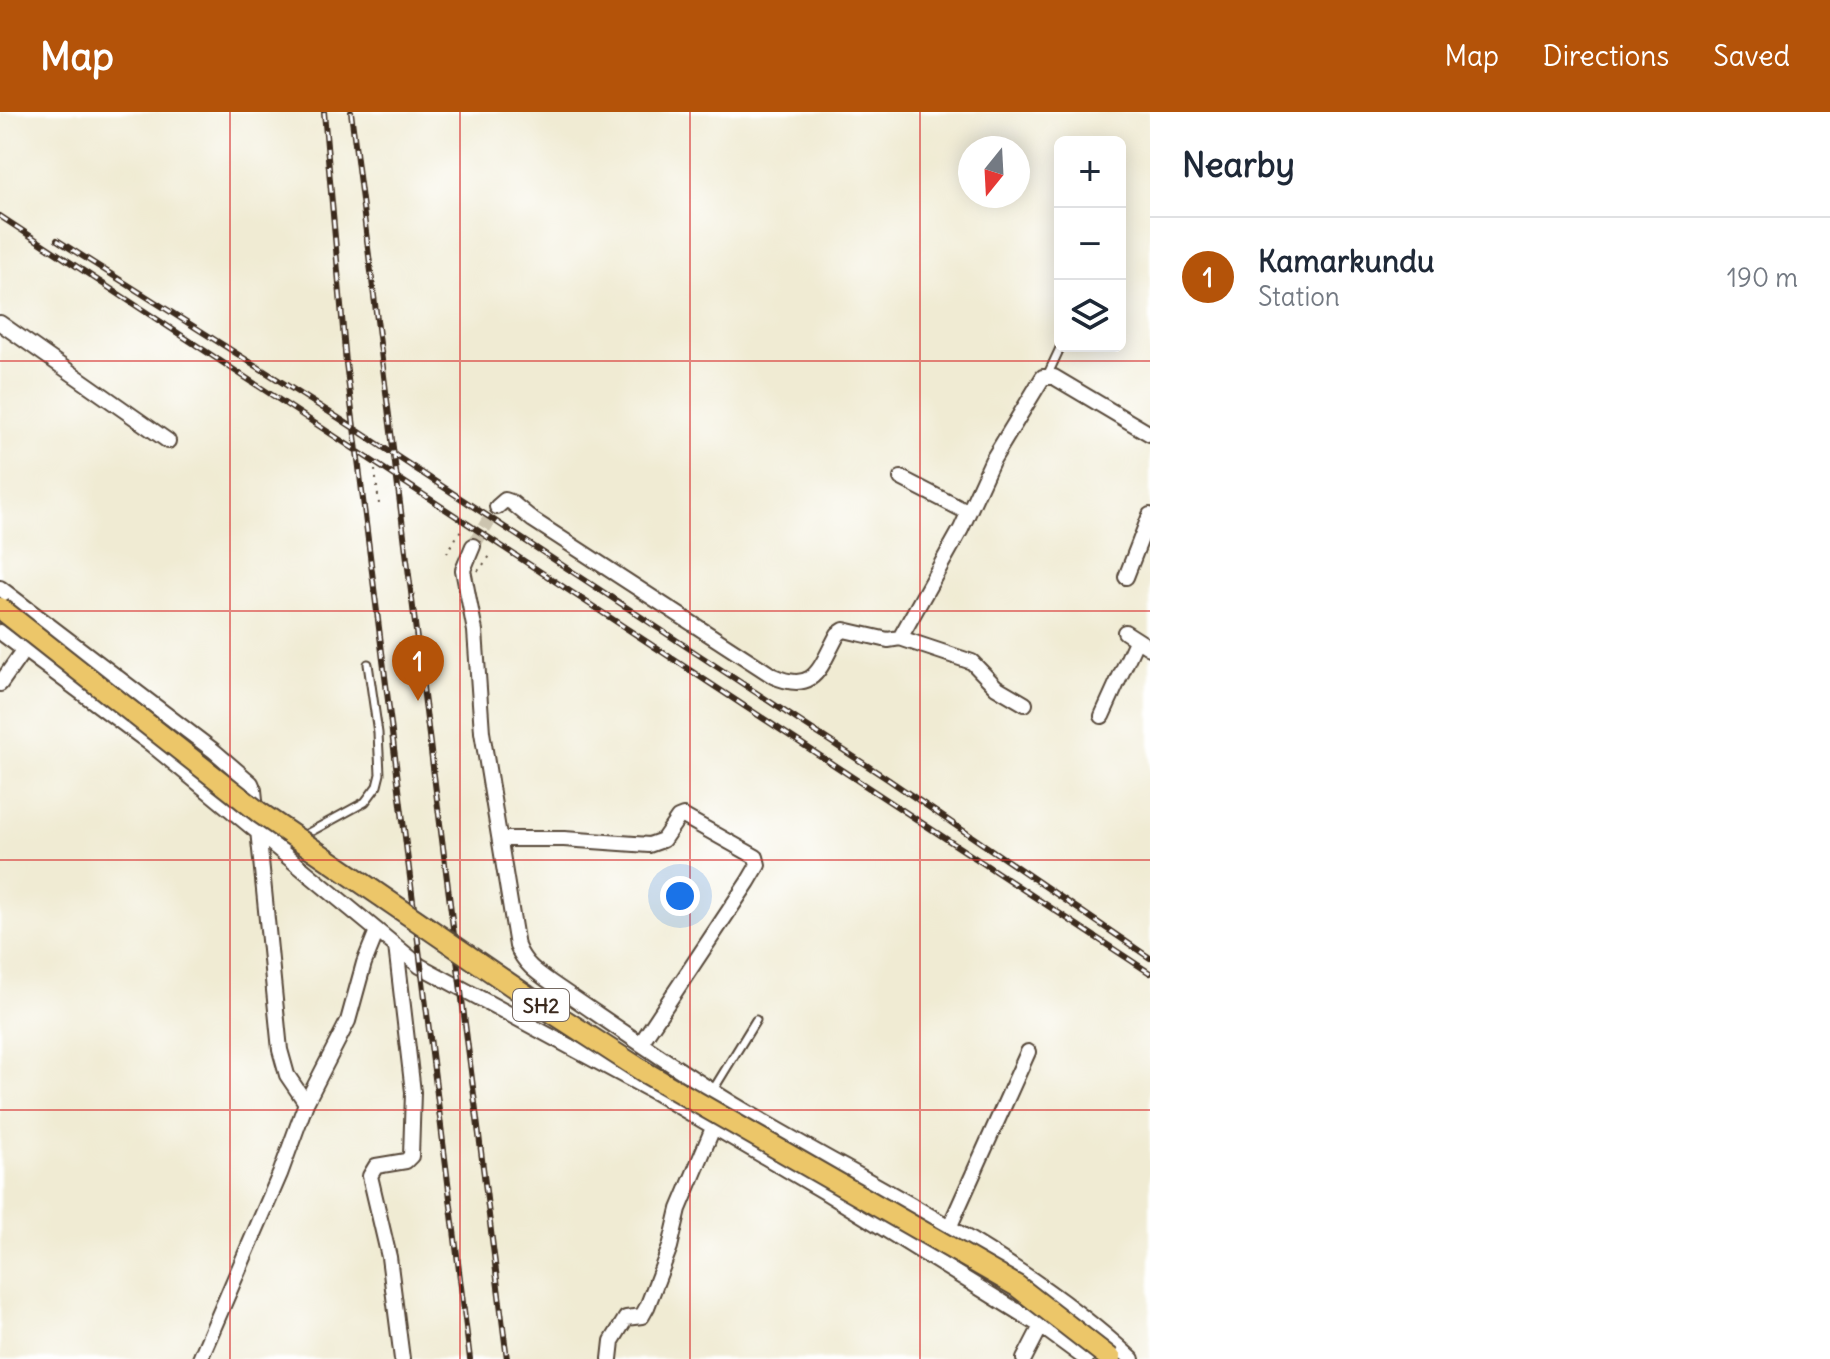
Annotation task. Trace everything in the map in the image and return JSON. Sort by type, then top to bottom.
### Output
[{"type":"main road","name":"SH2","points":[[0,608],[260,813],[537,1003],[646,1073],[1017,1286],[1111,1359]]},
{"type":"street","points":[[0,323],[168,441]]},
{"type":"street","points":[[900,638],[961,529],[992,461],[1037,383],[1047,376],[1054,377],[1150,434]]},
{"type":"street","points":[[901,478],[967,512]]},
{"type":"street","points":[[497,507],[505,500],[511,502],[533,520],[773,676],[790,683],[801,684],[811,680],[838,634],[844,630],[888,640],[900,638],[972,662],[996,687],[1025,704]]},
{"type":"street","points":[[1126,577],[1150,515]]},
{"type":"street","points":[[473,546],[463,570],[475,631],[482,732],[517,946],[522,959],[530,968],[713,1090],[949,1228],[1068,1305],[1132,1359]]},
{"type":"street","points":[[0,588],[246,776],[254,790],[280,1050],[287,1075],[306,1103]]},
{"type":"street","points":[[0,632],[152,745],[420,966],[654,1092],[825,1192],[1041,1326],[1086,1359]]},
{"type":"street","points":[[1102,716],[1137,640]]},
{"type":"street","points":[[0,684],[24,650]]},
{"type":"street","points":[[501,839],[564,839],[649,845],[663,840],[678,818],[683,816],[756,857],[758,865],[748,882],[641,1043]]},
{"type":"street","points":[[200,1359],[280,1174],[306,1103],[348,1021],[364,963],[377,931]]},
{"type":"street","points":[[396,946],[413,1092],[411,1156],[406,1161],[376,1166],[370,1176],[389,1257],[402,1359]]},
{"type":"street","points":[[949,1228],[1028,1052]]},
{"type":"street","points":[[610,1359],[612,1341],[626,1318],[644,1314],[670,1247],[679,1209],[713,1128]]},
{"type":"street","points":[[1024,1359],[1041,1326]]},
{"type":"lane","points":[[1047,376],[1058,352]]},
{"type":"lane","points":[[278,849],[365,802],[377,786],[380,774],[378,733],[368,664]]},
{"type":"lane","points":[[713,1090],[756,1020]]},
{"type":"path","points":[[375,470],[379,504]]},
{"type":"path","points":[[447,553],[462,528]]},
{"type":"path","points":[[471,567],[478,571],[490,556]]},
{"type":"tunnel","points":[[473,546],[497,507]]},
{"type":"railway","points":[[324,112],[346,363],[470,1359]]},
{"type":"railway","points":[[351,112],[507,1359]]},
{"type":"railway","points":[[0,216],[1150,973]]},
{"type":"railway","points":[[57,240],[337,417],[889,780],[1150,958]]},
{"type":"place","name":"Kamarkundu","points":[[418,701]]}]
